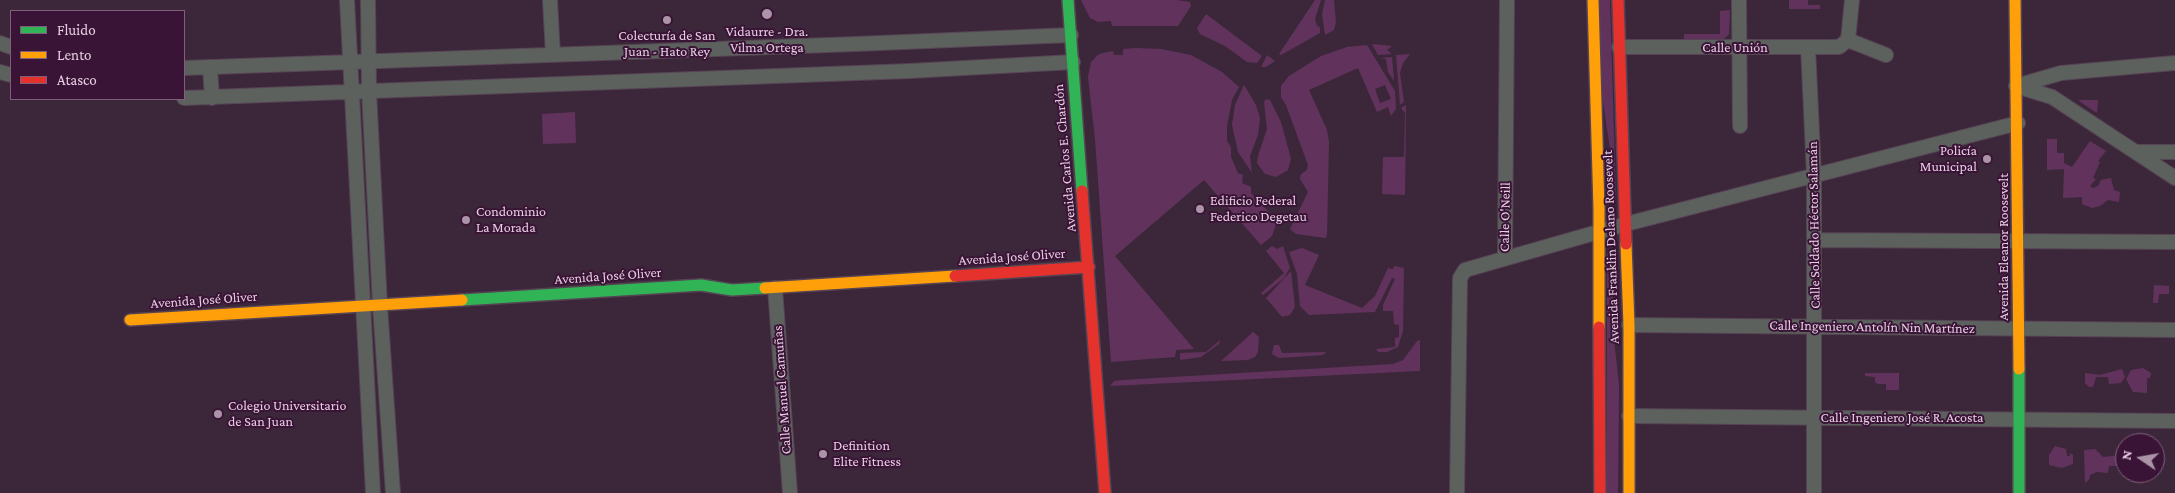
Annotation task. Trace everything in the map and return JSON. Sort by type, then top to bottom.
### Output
[{"type":"street","points":[[347,0],[373,493]]},
{"type":"street","points":[[368,0],[369,91],[380,306],[393,493]]},
{"type":"street","points":[[550,0],[553,55]]},
{"type":"street","name":"Avenida Carlos E. Chardón","points":[[1068,0],[1105,493]]},
{"type":"street","name":"Calle O'Neill","points":[[1457,493],[1460,278],[1465,270],[1505,258],[1507,0]]},
{"type":"street","name":"Avenida Franklin Delano Roosevelt","points":[[1593,0],[1600,232],[1600,493]]},
{"type":"street","name":"Avenida Franklin Delano Roosevelt","points":[[1618,0],[1629,325],[1629,493]]},
{"type":"street","points":[[1739,0],[1740,126]]},
{"type":"street","points":[[1852,0],[1848,40],[1886,56]]},
{"type":"street","name":"Avenida Eleanor Roosevelt","points":[[2015,0],[2019,241],[2019,493]]},
{"type":"street","points":[[185,68],[1071,34]]},
{"type":"street","name":"Calle Unión","points":[[1619,47],[1808,48],[1839,47],[1848,40]]},
{"type":"street","name":"Calle Soldado Héctor Salamán","points":[[1808,48],[1815,240],[1814,493]]},
{"type":"street","points":[[185,98],[890,72],[1073,62]]},
{"type":"street","points":[[2016,86],[2061,74],[2175,63]]},
{"type":"street","points":[[210,67],[212,98]]},
{"type":"street","points":[[2016,86],[2052,97],[2175,178]]},
{"type":"street","points":[[1505,258],[1814,174],[2018,122]]},
{"type":"street","points":[[2136,152],[2175,152]]},
{"type":"street","points":[[1815,240],[2175,242]]},
{"type":"street","name":"Avenida José Oliver","points":[[130,320],[701,285],[732,290],[774,288],[1089,266]]},
{"type":"street","name":"Calle Manuel Camuñas","points":[[774,288],[790,493]]},
{"type":"street","name":"Calle Ingeniero Antolín Nin Martínez","points":[[1629,325],[2175,330]]},
{"type":"street","name":"Calle Ingeniero José R. Acosta","points":[[1629,416],[2175,421]]},
{"type":"shaded area","points":[[1081,0],[1176,0],[1190,2],[1191,6],[1178,26],[1112,26],[1111,21],[1098,22],[1090,18]]},
{"type":"shaded area","points":[[1315,0],[1321,0],[1315,19],[1317,26],[1320,27],[1320,33],[1281,55],[1279,54]]},
{"type":"shaded area","points":[[1325,0],[1334,0],[1336,22],[1334,30],[1325,35],[1322,14]]},
{"type":"shaded area","points":[[1599,0],[1610,0],[1616,202],[1612,202],[1610,149],[1602,95]]},
{"type":"shaded area","points":[[1789,0],[1808,0],[1808,5],[1820,5],[1820,9],[1789,9]]},
{"type":"shaded area","points":[[1730,10],[1729,34],[1723,40],[1684,41],[1684,34],[1720,34],[1720,11]]},
{"type":"shaded area","points":[[1206,14],[1262,56],[1257,63],[1247,62],[1225,46],[1200,34],[1197,28]]},
{"type":"shaded area","points":[[1372,44],[1392,46],[1387,50],[1392,54],[1378,55]]},
{"type":"shaded area","points":[[1367,45],[1395,91],[1396,109],[1391,116],[1388,107],[1377,112],[1358,68],[1309,90],[1327,130],[1329,142],[1327,234],[1326,238],[1296,234],[1290,229],[1308,192],[1300,179],[1301,174],[1307,170],[1308,165],[1286,105],[1281,97],[1281,86],[1289,76],[1321,56],[1347,47]],"holes":[[[1385,85],[1391,99],[1380,103],[1375,89]]]},
{"type":"shaded area","points":[[1123,49],[1161,49],[1191,55],[1222,72],[1239,87],[1232,100],[1227,126],[1227,141],[1231,147],[1231,157],[1238,173],[1243,175],[1242,183],[1251,187],[1251,193],[1277,221],[1272,236],[1261,245],[1204,180],[1115,256],[1194,349],[1176,350],[1175,357],[1111,362],[1095,139],[1088,77],[1091,62],[1099,54],[1113,51],[1114,55],[1123,55]]},
{"type":"shaded area","points":[[1410,54],[1403,63],[1400,73],[1404,102],[1400,105],[1396,55]]},
{"type":"shaded area","points":[[1267,55],[1275,61],[1266,67],[1261,67]]},
{"type":"shaded area","points":[[1392,57],[1394,81],[1388,72],[1386,59],[1380,58]]},
{"type":"shaded area","points":[[1244,85],[1256,105],[1260,118],[1258,135],[1250,156],[1252,173],[1238,152],[1232,125],[1235,105]]},
{"type":"shaded area","points":[[1266,99],[1270,100],[1281,122],[1291,159],[1288,170],[1276,177],[1265,174],[1257,163],[1267,129],[1264,102]]},
{"type":"shaded area","points":[[2098,100],[2097,113],[2079,101]]},
{"type":"shaded area","points":[[1406,105],[1405,195],[1382,194],[1383,157],[1404,157],[1405,113],[1401,108]]},
{"type":"shaded area","points":[[575,112],[576,143],[543,144],[542,114]]},
{"type":"shaded area","points":[[2047,139],[2057,139],[2057,153],[2064,153],[2064,163],[2072,167],[2090,141],[2106,151],[2098,161],[2100,162],[2093,178],[2096,179],[2090,186],[2093,188],[2098,186],[2101,180],[2111,178],[2114,190],[2120,192],[2119,202],[2108,200],[2100,206],[2092,208],[2082,204],[2082,197],[2063,198],[2064,169],[2047,170]]},
{"type":"shaded area","points":[[1272,246],[1277,249],[1283,246],[1290,268],[1284,278],[1263,295],[1261,293],[1284,273],[1266,251]]},
{"type":"shaded area","points":[[1302,248],[1319,255],[1305,285],[1362,308],[1375,296],[1388,268],[1393,269],[1394,266],[1404,268],[1403,331],[1398,347],[1387,352],[1378,352],[1376,349],[1395,347],[1395,338],[1399,337],[1399,325],[1394,324],[1393,311],[1383,311],[1383,305],[1395,279],[1392,278],[1375,312],[1309,315],[1300,306],[1297,274],[1289,252]]},
{"type":"shaded area","points":[[1612,253],[1613,330],[1619,385],[1618,493],[1607,493],[1607,254]]},
{"type":"shaded area","points":[[1291,271],[1295,307],[1290,315],[1282,317],[1266,298]]},
{"type":"shaded area","points":[[2154,285],[2169,286],[2169,294],[2159,294],[2158,303],[2153,303]]},
{"type":"shaded area","points":[[1253,332],[1259,337],[1258,352],[1255,357],[1248,360],[1221,361]]},
{"type":"shaded area","points":[[1220,340],[1219,344],[1201,357],[1180,360],[1180,353],[1206,352]]},
{"type":"shaded area","points":[[1420,340],[1420,371],[1110,386],[1114,381],[1122,380],[1393,364],[1403,360],[1417,341]]},
{"type":"shaded area","points":[[1274,345],[1279,345],[1282,353],[1326,352],[1323,355],[1279,358],[1272,354]]},
{"type":"shaded area","points":[[2143,368],[2151,373],[2150,378],[2147,378],[2147,393],[2133,392],[2126,379],[2131,370]]},
{"type":"shaded area","points":[[2122,369],[2125,377],[2121,383],[2109,384],[2108,377],[2096,377],[2093,387],[2089,387],[2085,383],[2085,373],[2100,375]]},
{"type":"shaded area","points":[[1865,373],[1899,373],[1899,390],[1886,390],[1886,384],[1878,384],[1875,382],[1875,377],[1865,376]]},
{"type":"shaded area","points":[[2055,446],[2066,449],[2067,456],[2070,456],[2070,453],[2073,455],[2073,464],[2062,468],[2049,465],[2049,455]]},
{"type":"shaded area","points":[[2095,449],[2103,457],[2115,456],[2115,466],[2109,466],[2108,473],[2097,472],[2090,475],[2089,480],[2085,483],[2084,450]]},
{"type":"traffic: fast","points":[[1068,0],[1082,191]]},
{"type":"traffic: fast","points":[[462,300],[701,285],[732,290],[765,288]]},
{"type":"traffic: fast","points":[[2019,369],[2019,493]]},
{"type":"traffic: slow","points":[[1593,0],[1599,209],[1599,327]]},
{"type":"traffic: slow","points":[[2015,0],[2019,369]]},
{"type":"traffic: slow","points":[[1626,244],[1629,325],[1629,493]]},
{"type":"traffic: slow","points":[[765,288],[955,276]]},
{"type":"traffic: slow","points":[[130,320],[462,300]]},
{"type":"traffic: jam","points":[[1618,0],[1626,244]]},
{"type":"traffic: jam","points":[[1082,191],[1105,493]]},
{"type":"traffic: jam","points":[[955,276],[1089,267]]},
{"type":"traffic: jam","points":[[1599,327],[1600,493]]},
{"type":"place","name":"Vidaurre - Dra. Vilma Ortega","points":[[767,14]]},
{"type":"place","name":"Colecturía de San Juan - Hato Rey","points":[[667,20]]},
{"type":"place","name":"Policía Municipal","points":[[1987,159]]},
{"type":"place","name":"Edificio Federal Federico Degetau","points":[[1200,209]]},
{"type":"place","name":"Condominio La Morada","points":[[466,220]]},
{"type":"place","name":"Colegio Universitario de San Juan","points":[[218,414]]},
{"type":"place","name":"Definition Elite Fitness","points":[[823,454]]}]
